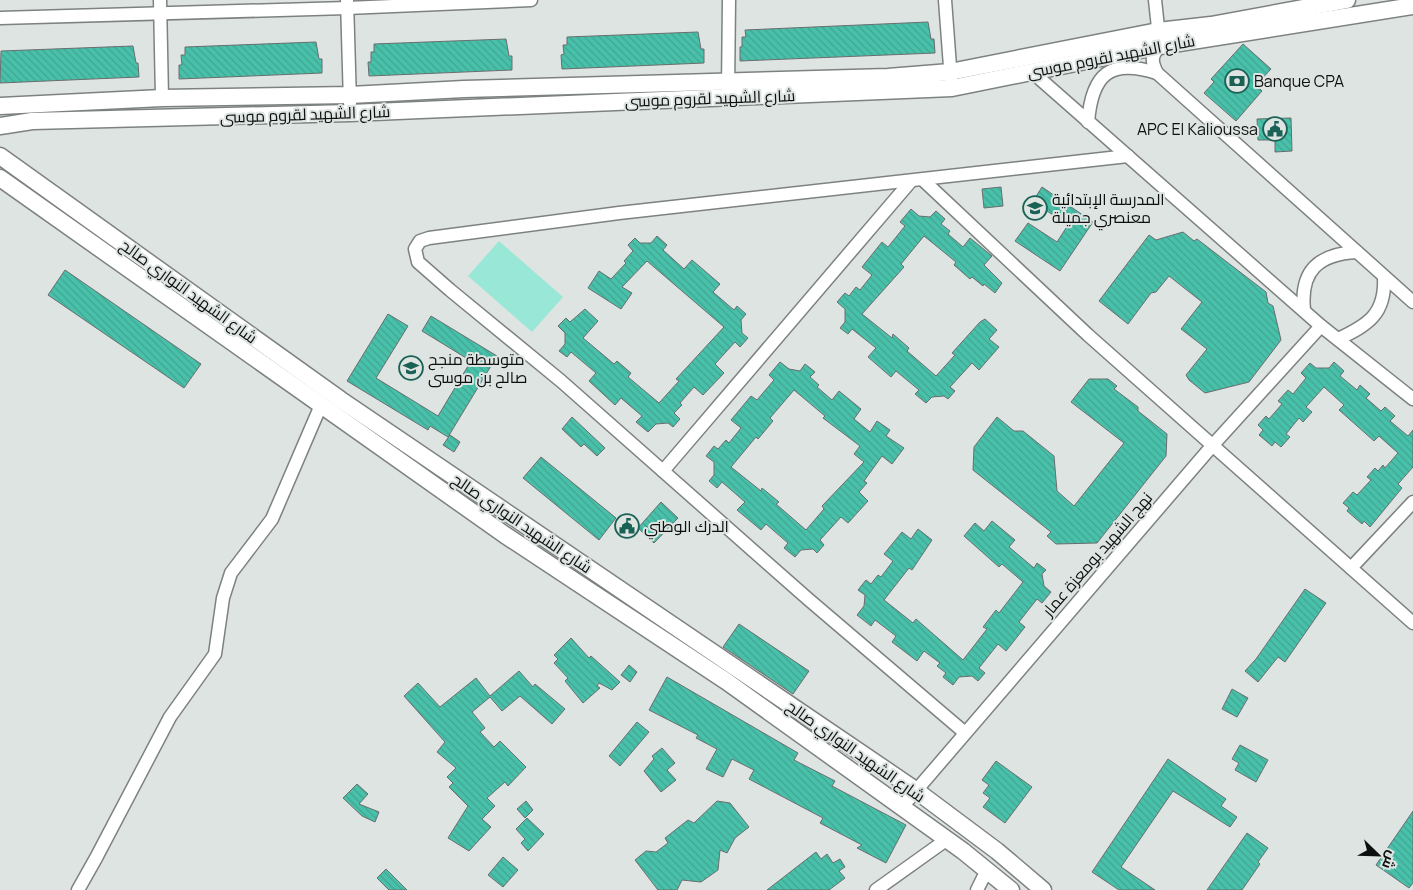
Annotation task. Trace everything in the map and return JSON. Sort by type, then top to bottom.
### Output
[{"type":"street","points":[[160,0],[162,98]]},
{"type":"street","points":[[0,18],[160,14],[347,4],[531,0]]},
{"type":"street","points":[[728,89],[729,0]]},
{"type":"street","points":[[945,0],[951,80]]},
{"type":"street","points":[[1155,0],[1159,38],[1152,54],[1152,63],[1157,73],[1413,302]]},
{"type":"street","name":"شارع الشهيد لقروم موسى","points":[[951,80],[1348,0]]},
{"type":"street","points":[[347,4],[350,113]]},
{"type":"street","name":"شارع الشهيد لقروم موسى","points":[[1293,11],[1413,6]]},
{"type":"street","points":[[1088,122],[1090,101],[1096,85],[1106,74],[1124,66],[1159,38]]},
{"type":"street","name":"شارع الشهيد لقروم موسى","points":[[0,126],[32,121],[350,113],[728,89],[951,80],[1030,71],[1159,38]]},
{"type":"street","points":[[1124,66],[1136,67],[1157,73]]},
{"type":"street","points":[[1030,71],[1321,326],[1413,400]]},
{"type":"street","name":"شارع الشهيد لقروم موسى","points":[[0,106],[162,98],[728,89]]},
{"type":"street","name":"شارع الشهيد النواري صالح","points":[[0,156],[340,400],[914,790],[998,852],[1043,890]]},
{"type":"street","points":[[964,732],[808,599],[561,382],[418,262],[415,253],[417,244],[429,238],[467,233],[1128,156]]},
{"type":"street","name":"شارع الشهيد النواري صالح","points":[[0,178],[505,535],[726,682],[902,807],[1011,890]]},
{"type":"street","points":[[917,181],[1212,446],[1413,622]]},
{"type":"street","points":[[663,471],[917,181]]},
{"type":"street","points":[[1304,310],[1303,289],[1315,266],[1325,257],[1357,252]]},
{"type":"street","points":[[1338,340],[1367,323],[1379,310],[1385,288],[1384,278]]},
{"type":"street","name":"نهج الشهيد بومعزة عمار","points":[[902,807],[914,790],[1212,446],[1321,326]]},
{"type":"street","points":[[78,890],[170,717],[215,654],[226,584],[235,564],[262,534],[272,519],[321,405]]},
{"type":"street","points":[[1351,568],[1413,502]]},
{"type":"street","points":[[876,890],[946,840]]},
{"type":"street","points":[[977,890],[987,870]]},
{"type":"green space","points":[[499,241],[563,297],[532,332],[468,276]]},
{"type":"building","points":[[928,22],[931,39],[934,39],[935,53],[740,61],[740,47],[742,47],[742,37],[746,37],[745,30]]},
{"type":"building","points":[[698,32],[701,49],[704,49],[704,63],[562,69],[561,55],[564,54],[563,45],[567,45],[567,37]]},
{"type":"building","points":[[506,39],[509,56],[512,56],[512,70],[369,76],[368,62],[371,62],[371,52],[374,52],[374,44]]},
{"type":"building","points":[[316,42],[319,59],[322,59],[322,73],[179,79],[179,65],[182,65],[181,55],[185,55],[185,47]]},
{"type":"building","name":"Banque CPA","points":[[1243,44],[1271,69],[1256,85],[1262,91],[1236,121],[1204,93],[1214,82],[1211,79]]},
{"type":"building","points":[[133,46],[136,63],[138,63],[139,77],[0,83],[1,51]]},
{"type":"building","name":"APC El Kalioussa","points":[[1291,118],[1292,151],[1275,152],[1275,140],[1258,140],[1257,119]]},
{"type":"building","points":[[1001,187],[1003,206],[984,208],[982,189]]},
{"type":"building","points":[[1042,187],[1093,222],[1060,271],[1015,241],[1028,223],[1057,242],[1068,225],[1041,207],[1043,204],[1035,198]]},
{"type":"building","points":[[911,209],[919,216],[930,217],[936,211],[945,219],[941,224],[950,231],[948,234],[963,247],[970,238],[992,256],[984,265],[1002,283],[995,293],[972,277],[970,279],[954,265],[956,262],[924,236],[901,264],[904,267],[862,314],[892,338],[893,334],[909,348],[907,351],[936,376],[955,355],[952,353],[980,322],[985,319],[997,330],[989,339],[999,347],[979,370],[972,363],[950,387],[955,391],[948,399],[944,396],[932,397],[926,403],[915,394],[919,390],[896,371],[891,377],[868,357],[876,348],[852,329],[848,334],[840,328],[845,322],[845,309],[837,302],[845,293],[849,296],[856,287],[860,290],[872,275],[862,267],[882,242],[888,247],[905,226],[900,222]]},
{"type":"building","points":[[1183,232],[1194,241],[1197,239],[1266,292],[1268,303],[1273,306],[1281,340],[1249,382],[1205,393],[1189,380],[1186,375],[1207,349],[1181,329],[1202,302],[1169,276],[1156,292],[1151,293],[1128,324],[1099,301],[1149,235],[1156,240]]},
{"type":"building","points":[[657,236],[667,245],[663,250],[684,269],[692,260],[720,284],[713,292],[734,310],[737,306],[746,314],[741,320],[742,333],[748,338],[740,347],[735,342],[715,364],[724,373],[703,395],[694,387],[680,403],[682,405],[674,413],[680,419],[673,427],[668,423],[656,424],[648,432],[636,422],[642,416],[621,398],[615,405],[589,381],[596,373],[571,352],[567,357],[559,351],[565,344],[565,333],[558,326],[566,318],[570,322],[585,309],[598,321],[583,338],[614,364],[617,361],[631,373],[628,377],[659,403],[679,381],[676,379],[724,327],[647,261],[622,287],[632,293],[621,309],[588,288],[599,271],[611,279],[626,263],[624,261],[633,251],[628,245],[635,238],[640,243],[651,243]]},
{"type":"building","points":[[65,270],[201,364],[184,388],[48,295]]},
{"type":"building","points":[[388,314],[408,326],[376,378],[438,416],[471,361],[422,331],[431,316],[497,356],[448,437],[430,426],[428,430],[347,381]]},
{"type":"building","points":[[780,362],[789,369],[800,371],[805,364],[815,372],[810,377],[819,385],[817,387],[832,400],[839,391],[861,409],[854,419],[870,432],[877,421],[890,430],[886,436],[904,448],[892,464],[882,456],[864,481],[867,483],[859,492],[868,501],[848,523],[841,517],[820,540],[824,545],[817,553],[813,549],[801,550],[795,557],[784,548],[788,543],[766,524],[761,530],[737,510],[745,502],[722,482],[717,488],[709,481],[714,475],[714,462],[706,456],[714,446],[718,449],[726,440],[729,443],[741,428],[731,420],[751,396],[757,400],[774,380],[769,375]],"holes":[[[794,390],[825,416],[823,418],[860,446],[854,454],[864,462],[822,506],[824,509],[806,530],[776,504],[779,502],[762,488],[761,491],[731,467],[756,437],[758,439],[773,421],[770,418]]]},
{"type":"building","points":[[1334,362],[1344,371],[1340,376],[1357,390],[1360,385],[1370,394],[1366,398],[1381,411],[1385,407],[1395,416],[1390,421],[1408,436],[1413,430],[1413,467],[1398,484],[1402,488],[1370,527],[1364,521],[1362,524],[1347,511],[1349,508],[1343,503],[1353,492],[1357,495],[1371,480],[1367,477],[1375,468],[1378,471],[1383,465],[1385,468],[1398,453],[1379,436],[1374,441],[1339,410],[1344,405],[1324,387],[1306,407],[1312,412],[1303,422],[1299,418],[1286,434],[1290,437],[1281,447],[1275,442],[1272,446],[1259,435],[1263,430],[1258,425],[1266,416],[1269,419],[1282,404],[1278,401],[1288,390],[1293,394],[1306,378],[1301,373],[1310,363],[1316,368],[1329,368]]},
{"type":"building","points":[[1089,379],[1108,379],[1117,386],[1114,389],[1138,407],[1138,411],[1167,434],[1166,456],[1097,543],[1056,544],[1047,536],[1051,532],[973,470],[974,447],[997,417],[1014,431],[1023,431],[1054,456],[1057,491],[1074,506],[1124,443],[1071,402]]},
{"type":"building","points":[[572,417],[605,448],[597,456],[584,444],[581,447],[562,429]]},
{"type":"building","points":[[450,435],[460,442],[454,452],[443,445]]},
{"type":"building","points":[[541,457],[616,518],[599,540],[523,478]]},
{"type":"building","points":[[661,502],[678,518],[654,543],[638,528]]},
{"type":"building","points":[[992,521],[1015,540],[1009,547],[1034,568],[1037,563],[1046,570],[1042,574],[1044,586],[1051,592],[1042,603],[1037,599],[1019,622],[1025,627],[1006,651],[998,644],[979,668],[985,673],[978,681],[972,676],[959,677],[953,685],[943,677],[946,673],[937,666],[940,663],[924,651],[917,661],[892,642],[896,636],[875,620],[871,626],[857,615],[864,606],[865,595],[858,590],[866,580],[871,584],[878,575],[881,577],[893,561],[884,554],[902,532],[911,539],[918,529],[932,540],[912,570],[909,568],[884,600],[913,623],[916,619],[963,660],[987,629],[983,627],[996,610],[999,613],[1023,582],[1002,564],[999,567],[964,536],[975,523],[984,531]]},
{"type":"building","points":[[1305,589],[1326,603],[1285,662],[1278,657],[1258,682],[1245,671],[1256,659]]},
{"type":"building","points":[[739,624],[809,671],[793,694],[723,647]]},
{"type":"building","points":[[571,638],[589,658],[591,656],[620,682],[612,690],[599,683],[597,686],[600,688],[583,703],[565,681],[568,678],[554,663],[558,659],[554,655]]},
{"type":"building","points":[[629,665],[637,672],[630,682],[621,675]]},
{"type":"building","points":[[519,671],[533,687],[535,684],[565,709],[552,724],[520,696],[502,711],[490,697],[472,712],[485,728],[480,732],[494,747],[500,741],[526,767],[508,786],[505,782],[487,798],[495,806],[482,819],[491,827],[469,851],[448,838],[468,806],[449,787],[453,783],[447,777],[456,768],[437,752],[445,742],[404,696],[418,683],[440,707],[476,678],[490,696]]},
{"type":"building","points":[[667,677],[798,753],[794,760],[835,781],[832,786],[906,825],[886,863],[857,848],[862,845],[820,823],[823,818],[749,779],[754,770],[732,759],[723,777],[706,769],[717,749],[696,738],[698,735],[649,710]]},
{"type":"building","points":[[1232,689],[1248,698],[1237,717],[1222,709]]},
{"type":"building","points":[[637,722],[649,732],[620,766],[609,756]]},
{"type":"building","points":[[1240,745],[1268,760],[1256,782],[1235,770],[1239,763],[1232,759]]},
{"type":"building","points":[[662,748],[675,763],[667,770],[676,780],[661,792],[644,771],[654,759],[652,756]]},
{"type":"building","points":[[1168,759],[1226,799],[1221,806],[1237,817],[1230,827],[1173,791],[1121,867],[1155,890],[1119,890],[1092,872]]},
{"type":"building","points":[[996,761],[1032,787],[1005,823],[983,807],[990,798],[983,793],[989,785],[982,780]]},
{"type":"building","points":[[357,784],[368,794],[359,804],[379,812],[375,822],[362,816],[343,798]]},
{"type":"building","points":[[526,801],[533,810],[525,818],[517,809]]},
{"type":"building","points":[[717,801],[730,803],[749,827],[735,838],[727,853],[720,850],[718,870],[701,882],[682,880],[677,890],[658,890],[635,860],[646,851],[656,852],[668,843],[665,838],[688,820],[694,823]]},
{"type":"building","points":[[1413,811],[1413,883],[1409,888],[1376,865]]},
{"type":"building","points":[[527,818],[544,834],[528,851],[521,843],[525,839],[516,829]]},
{"type":"building","points":[[1247,833],[1268,848],[1258,862],[1260,864],[1242,890],[1207,890]]},
{"type":"building","points":[[816,852],[821,859],[827,854],[833,863],[840,859],[845,867],[839,871],[845,878],[829,890],[767,890]]},
{"type":"building","points":[[503,857],[518,870],[503,887],[488,875]]},
{"type":"building","points":[[386,869],[407,890],[389,890],[377,878]]},
{"type":"place","name":"Banque CPA","points":[[1237,81]]},
{"type":"place","name":"APC El Kalioussa","points":[[1275,129]]},
{"type":"place","name":"المدرسة الإبتدائية معنصري جميلة","points":[[1035,208]]},
{"type":"place","name":"متوسطة منجح صالح بن موسى","points":[[411,368]]},
{"type":"place","name":"الدرك الوطني","points":[[627,526]]}]
